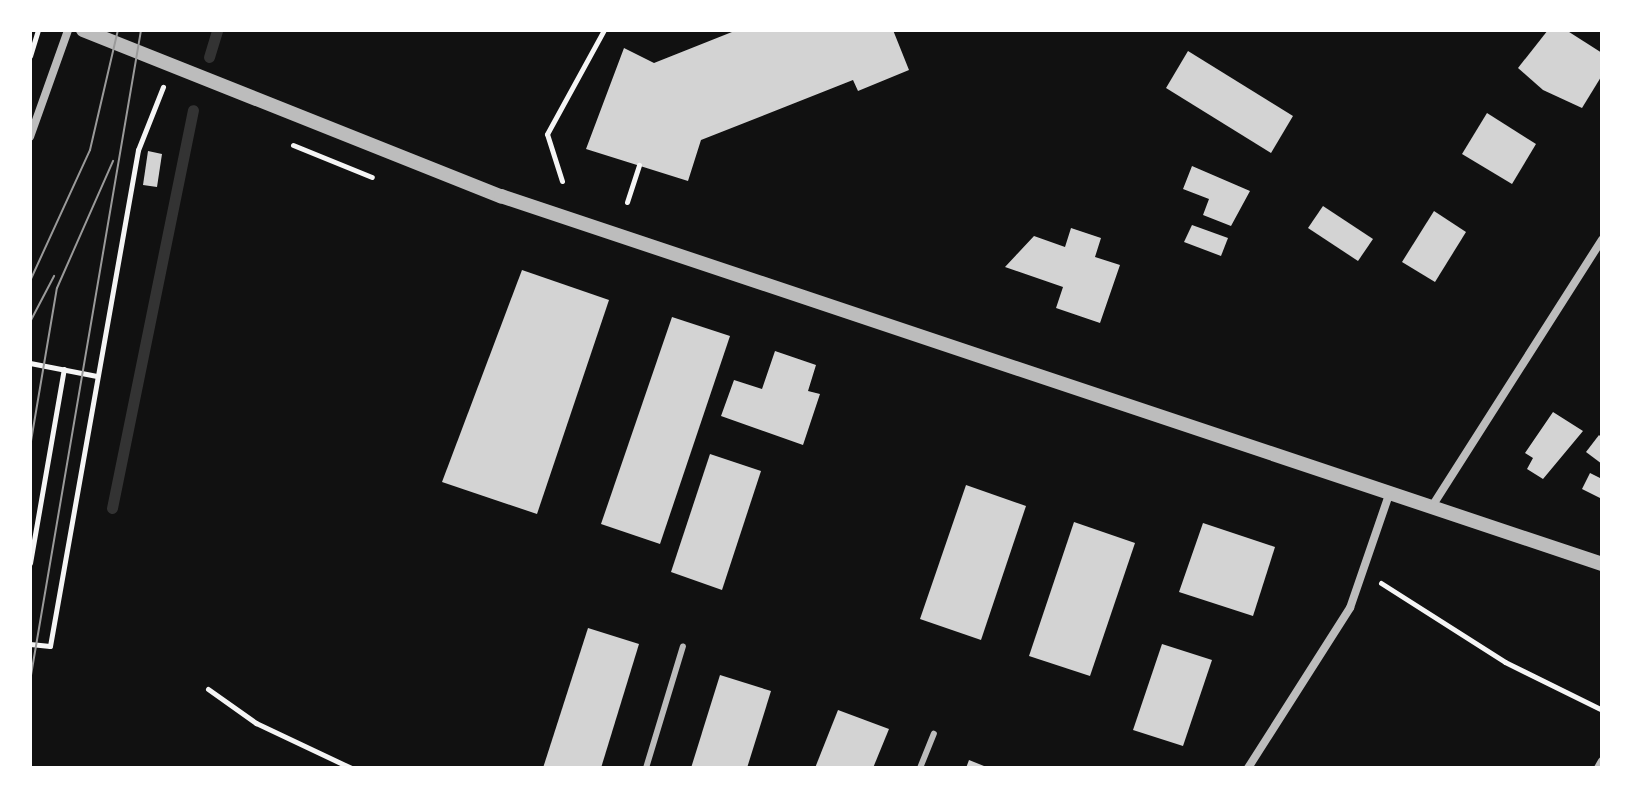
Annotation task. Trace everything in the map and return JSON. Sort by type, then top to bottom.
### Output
[{"type":"street","points":[[30,137],[68,30]]},
{"type":"street","points":[[83,30],[501,196],[1602,564]]},
{"type":"street","points":[[1431,508],[1602,240]]},
{"type":"street","points":[[1248,768],[1350,608],[1389,495]]},
{"type":"street","points":[[1598,768],[1602,761]]},
{"type":"lane","points":[[646,768],[683,646]]},
{"type":"lane","points":[[920,768],[934,734]]},
{"type":"path","points":[[30,56],[38,30]]},
{"type":"path","points":[[562,181],[547,134],[604,30]]},
{"type":"path","points":[[30,644],[50,646],[138,150],[163,87],[177,93]]},
{"type":"path","points":[[281,140],[377,178]]},
{"type":"path","points":[[627,202],[639,165]]},
{"type":"path","points":[[30,363],[97,376]]},
{"type":"path","points":[[30,563],[64,369]]},
{"type":"path","points":[[1364,573],[1505,662],[1602,710]]},
{"type":"path","points":[[208,689],[256,723],[351,768]]},
{"type":"building","points":[[737,30],[893,30],[909,70],[858,91],[853,80],[701,140],[688,181],[586,149],[624,48],[654,63]]},
{"type":"building","points":[[1548,30],[1566,30],[1602,53],[1601,77],[1582,108],[1543,90],[1518,68]]},
{"type":"building","points":[[1188,51],[1293,116],[1271,153],[1166,88]]},
{"type":"building","points":[[1487,113],[1536,144],[1512,184],[1462,154]]},
{"type":"building","points":[[148,151],[162,154],[157,187],[143,185]]},
{"type":"building","points":[[1192,166],[1250,191],[1231,226],[1203,215],[1209,199],[1183,189]]},
{"type":"building","points":[[1323,206],[1373,239],[1358,261],[1308,228]]},
{"type":"building","points":[[1434,211],[1466,232],[1435,282],[1402,262]]},
{"type":"building","points":[[1192,225],[1228,238],[1221,256],[1184,242]]},
{"type":"building","points":[[1071,228],[1101,238],[1095,257],[1120,265],[1100,323],[1056,308],[1063,287],[1005,267],[1034,236],[1065,247]]},
{"type":"building","points":[[522,270],[609,300],[537,514],[442,482]]},
{"type":"building","points":[[672,317],[730,336],[660,544],[601,524]]},
{"type":"building","points":[[775,351],[816,365],[808,391],[820,394],[803,445],[721,416],[734,380],[762,389]]},
{"type":"building","points":[[1553,412],[1583,431],[1543,479],[1527,469],[1533,458],[1525,453]]},
{"type":"building","points":[[1599,435],[1602,438],[1602,464],[1586,452]]},
{"type":"building","points":[[710,454],[761,471],[722,590],[671,572]]},
{"type":"building","points":[[1590,473],[1602,479],[1602,499],[1582,489]]},
{"type":"building","points":[[966,485],[1026,506],[981,640],[920,619]]},
{"type":"building","points":[[1074,522],[1135,543],[1090,676],[1029,656]]},
{"type":"building","points":[[1203,523],[1275,547],[1253,616],[1179,592]]},
{"type":"building","points":[[588,628],[639,644],[601,768],[543,768]]},
{"type":"building","points":[[1162,644],[1212,660],[1183,746],[1133,730]]},
{"type":"building","points":[[720,675],[771,691],[747,768],[691,768]]},
{"type":"building","points":[[838,710],[889,729],[873,768],[815,768]]},
{"type":"building","points":[[969,760],[989,768],[966,768]]},
{"type":"waterway","points":[[209,57],[217,30]]},
{"type":"waterway","points":[[112,508],[193,110]]},
{"type":"tram line","points":[[30,281],[90,150],[118,30]]},
{"type":"tram line","points":[[30,681],[141,30]]},
{"type":"tram line","points":[[30,447],[57,288],[113,161]]},
{"type":"tram line","points":[[30,322],[54,276]]}]
